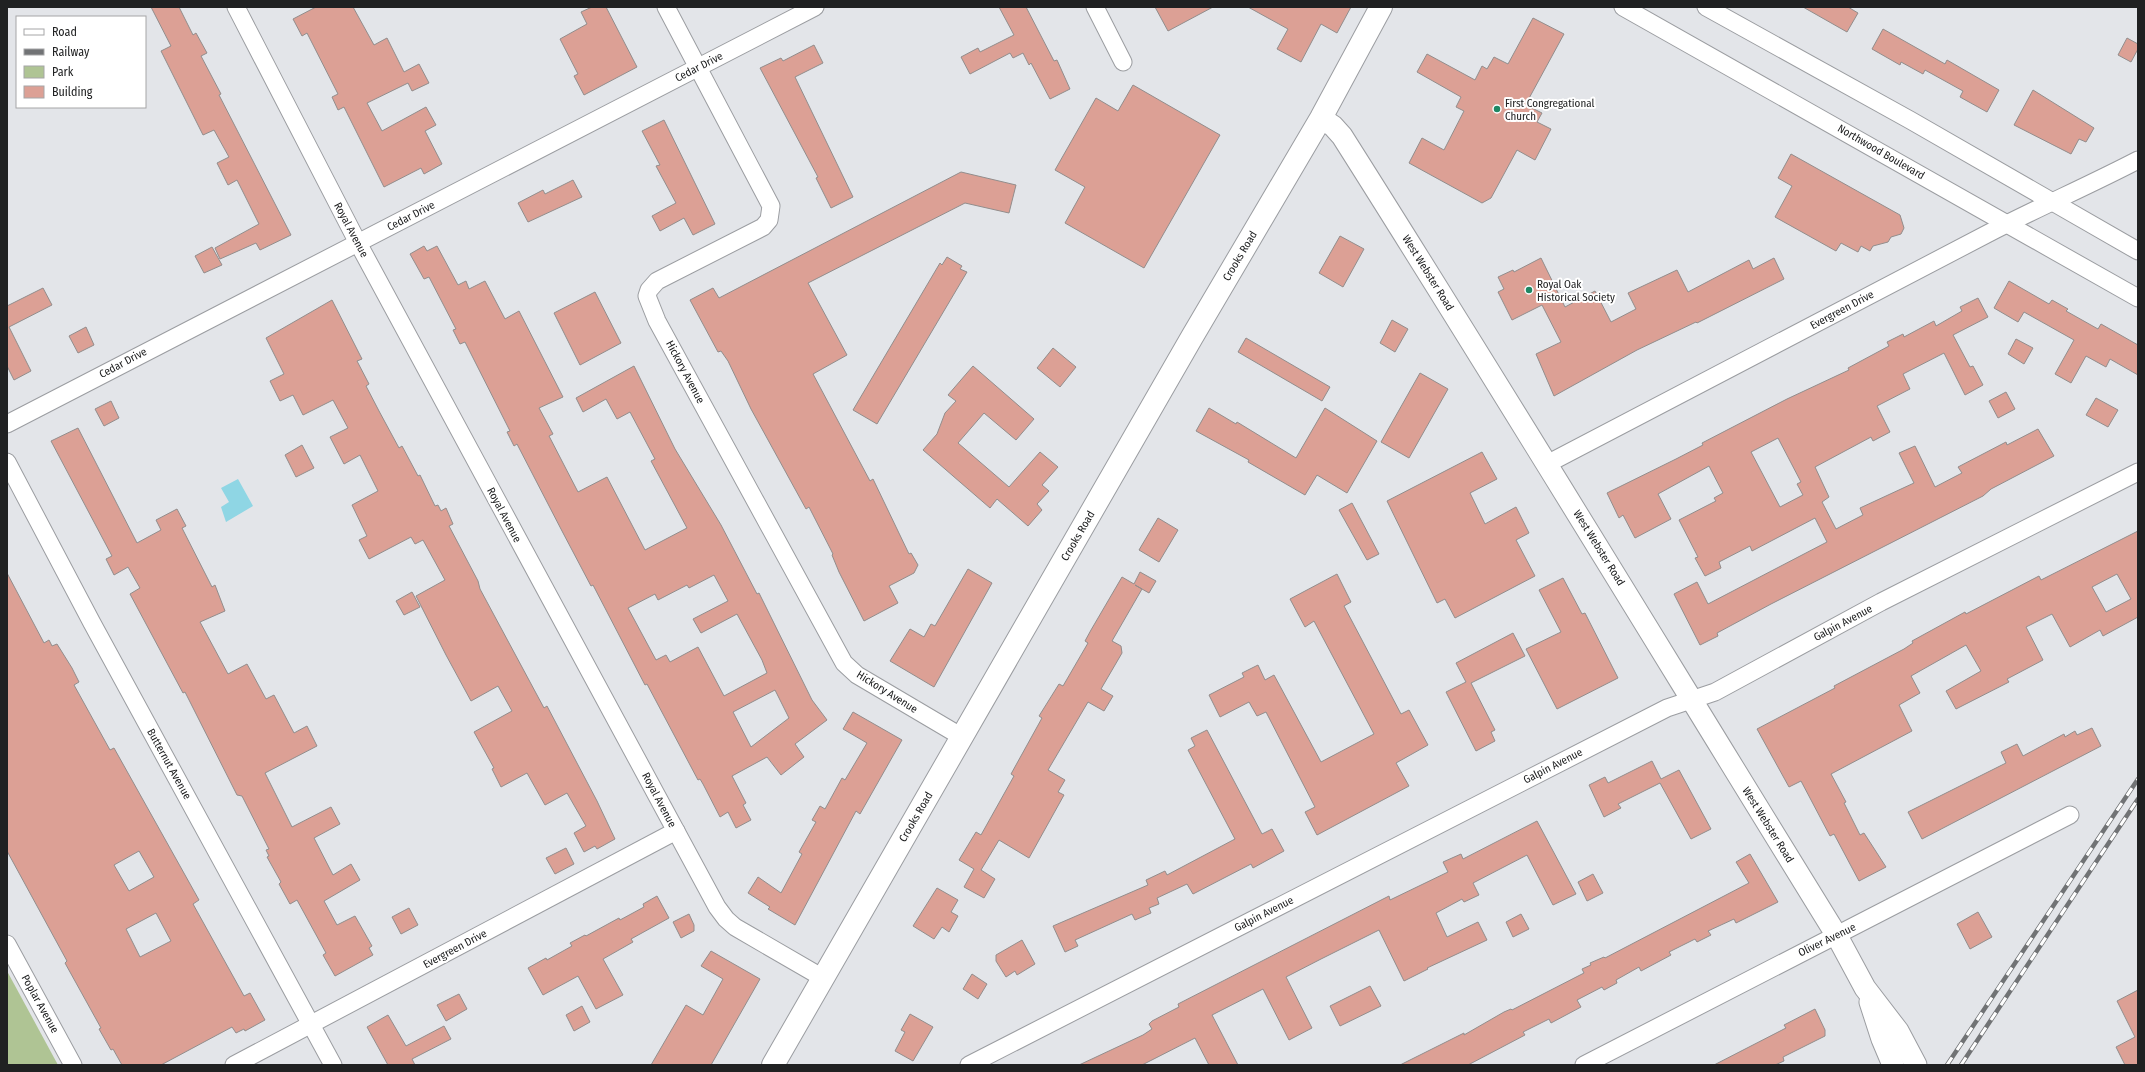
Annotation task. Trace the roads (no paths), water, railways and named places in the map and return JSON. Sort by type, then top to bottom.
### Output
[{"type":"main road","name":"Crooks Road","points":[[773,1065],[1192,337],[1321,118],[1381,7]]},
{"type":"street","name":"Royal Avenue","points":[[236,7],[358,243],[676,831],[726,919],[735,927],[823,978]]},
{"type":"street","name":"Hickory Avenue","points":[[666,7],[771,206],[769,220],[762,227],[657,281],[649,290],[647,296],[657,321],[844,663],[857,675],[962,737]]},
{"type":"street","name":"Cedar Drive","points":[[7,424],[815,7]]},
{"type":"street","points":[[1095,7],[1123,62]]},
{"type":"street","name":"Northwood Boulevard","points":[[1623,7],[1980,210],[2008,223],[2138,298]]},
{"type":"street","points":[[1706,7],[1910,120],[2138,251]]},
{"type":"street","name":"West Webster Road","points":[[1321,118],[1333,126],[1342,136],[1547,464],[1837,936],[1865,988],[1898,1031],[1916,1065]]},
{"type":"street","name":"Evergreen Drive","points":[[1547,464],[2008,223],[2052,202],[2074,194],[2138,160]]},
{"type":"street","name":"Butternut Avenue","points":[[7,462],[92,623],[333,1065]]},
{"type":"street","name":"Galpin Avenue","points":[[969,1065],[1667,708],[1715,692],[1880,602],[2138,472]]},
{"type":"street","name":"Oliver Avenue","points":[[1584,1065],[2070,815]]},
{"type":"street","name":"Evergreen Drive","points":[[234,1065],[676,831]]},
{"type":"street","name":"Poplar Avenue","points":[[7,944],[73,1065]]},
{"type":"street","name":"West Webster Road","points":[[1865,988],[1882,1039],[1893,1065]]},
{"type":"water","points":[[238,479],[253,506],[226,522],[221,507],[229,502],[221,488]]},
{"type":"railway","points":[[1947,1065],[2138,779]]},
{"type":"railway","points":[[1961,1065],[2138,799]]},
{"type":"place","name":"First Congregational Church","points":[[1497,109]]},
{"type":"place","name":"Royal Oak Historical Society","points":[[1529,290]]}]
